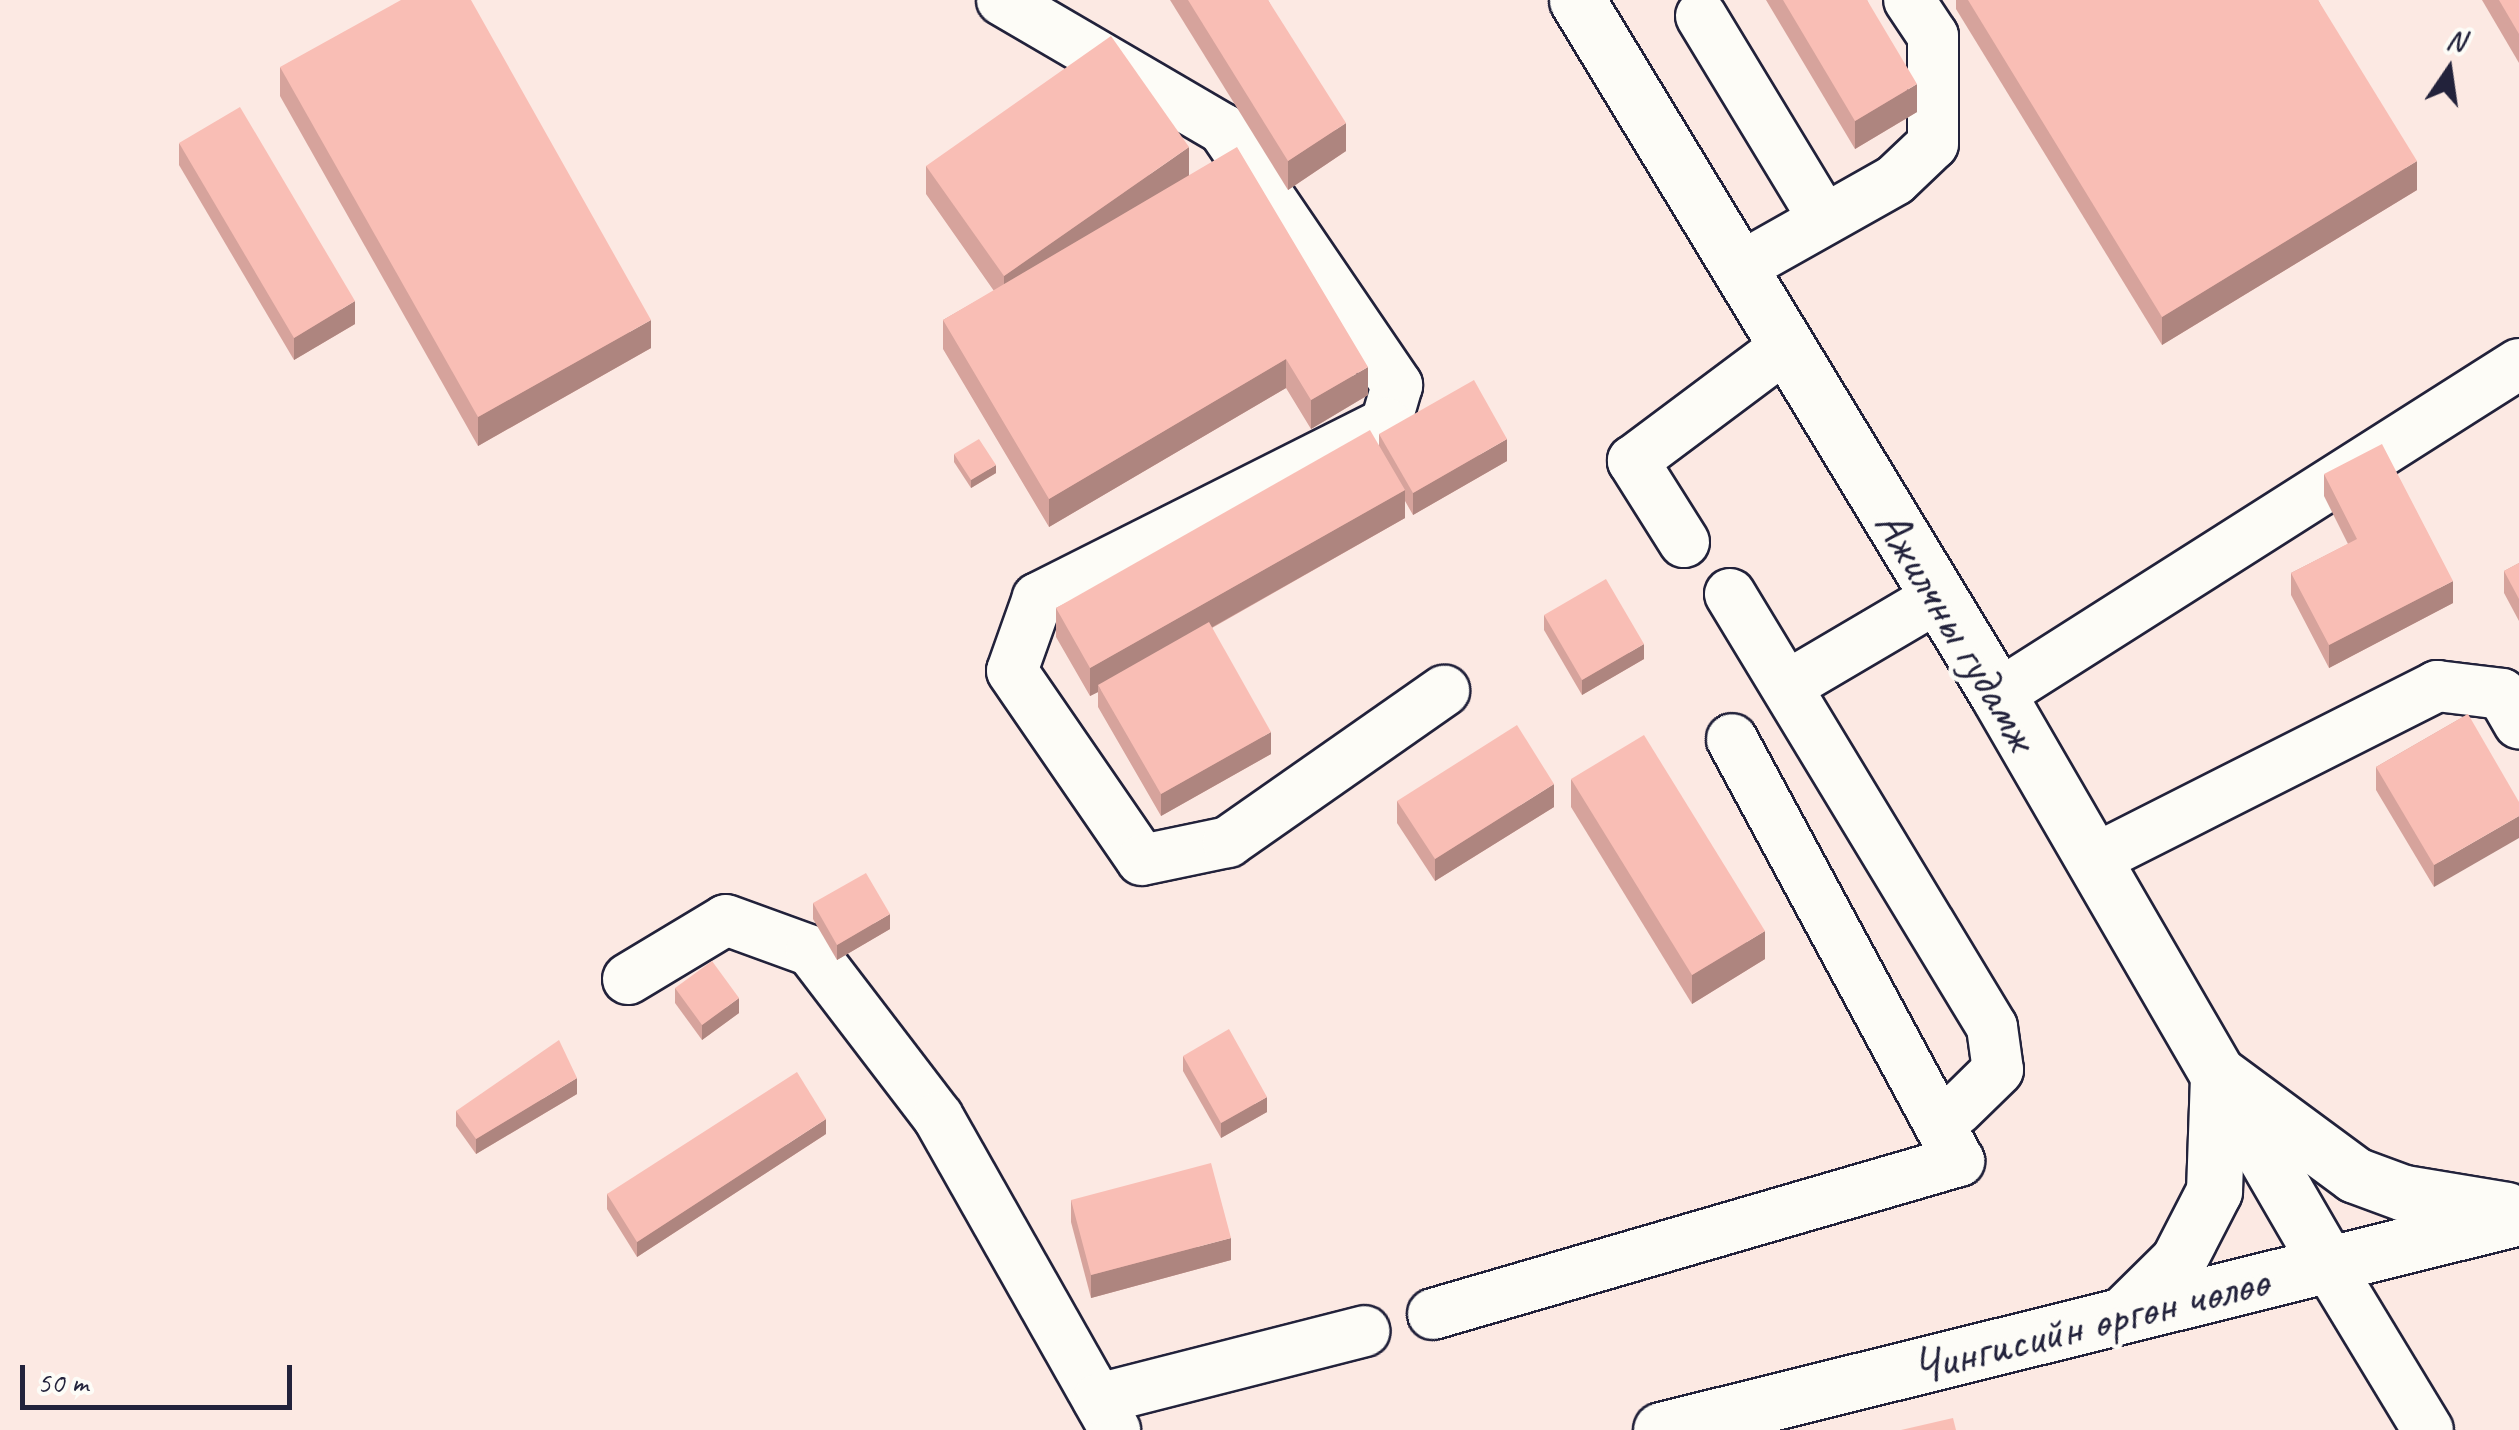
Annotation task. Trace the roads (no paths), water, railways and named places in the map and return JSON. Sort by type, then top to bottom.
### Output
[{"type":"main road","name":"Ажилчны гудамж","points":[[1577,0],[1998,695],[2328,1265]]},
{"type":"main road","points":[[2218,1074],[2356,1175],[2404,1194],[2519,1214]]},
{"type":"main road","points":[[2121,1316],[2178,1261],[2214,1192],[2218,1074]]},
{"type":"main road","name":"Чингисийн өргөн чөлөө","points":[[1661,1430],[2519,1214]]},
{"type":"street","points":[[1002,0],[1223,129],[1397,385],[1386,423],[1038,598],[1012,671],[1142,860],[1228,842],[1444,691]]},
{"type":"street","points":[[1739,268],[1895,180],[1933,144],[1933,36],[1908,0]]},
{"type":"street","points":[[1701,16],[1824,220]]},
{"type":"street","points":[[1684,542],[1633,461],[1787,346]]},
{"type":"street","points":[[1998,695],[2519,364]]},
{"type":"street","points":[[1730,594],[1792,683],[1992,1027],[1998,1070],[1957,1110]]},
{"type":"street","points":[[1792,683],[1938,597]]},
{"type":"street","points":[[2093,860],[2437,686],[2502,694],[2519,724]]},
{"type":"street","points":[[1434,1314],[1959,1161],[1732,739]]},
{"type":"street","points":[[628,979],[726,920],[811,951],[938,1118],[1106,1415],[1364,1331]]},
{"type":"street","points":[[2328,1265],[2428,1430]]}]
